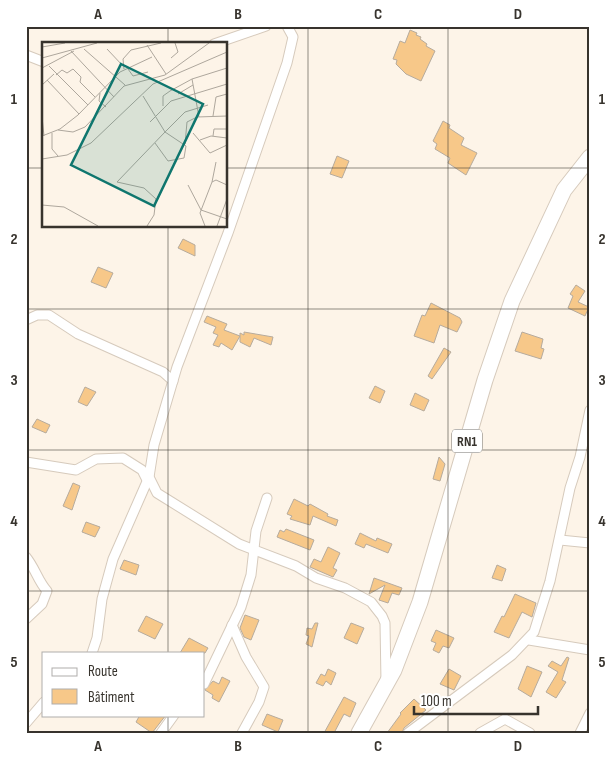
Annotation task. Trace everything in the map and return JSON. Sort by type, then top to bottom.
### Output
[{"type":"highway","name":"RN1","points":[[359,733],[394,670],[420,602],[485,380],[512,302],[564,190],[590,156]]},
{"type":"street","points":[[220,42],[266,26]]},
{"type":"street","points":[[92,652],[97,638],[102,599],[112,563],[148,479],[154,445],[173,381],[287,64],[293,37],[287,26]]},
{"type":"street","points":[[26,55],[42,61]]},
{"type":"street","points":[[26,320],[32,316],[49,315],[78,334],[163,372],[173,381]]},
{"type":"street","points":[[408,733],[529,640],[542,610],[590,410]]},
{"type":"street","points":[[580,457],[590,459]]},
{"type":"street","points":[[26,462],[76,470],[96,459],[124,458],[142,470],[157,493],[252,550],[296,566],[316,578],[345,588],[371,602],[378,609],[385,623],[386,684]]},
{"type":"street","points":[[205,682],[219,657],[232,624],[238,616],[253,564],[252,550],[267,498]]},
{"type":"street","points":[[560,540],[590,543]]},
{"type":"street","points":[[26,557],[35,570],[38,581],[47,591],[42,604],[26,619]]},
{"type":"street","points":[[232,624],[246,657],[264,687],[259,702],[242,733]]},
{"type":"street","points":[[529,640],[590,650]]},
{"type":"street","points":[[26,723],[42,704]]},
{"type":"street","points":[[580,733],[590,713]]},
{"type":"street","points":[[161,733],[173,716]]},
{"type":"street","points":[[480,733],[505,719],[530,733]]},
{"type":"building","points":[[410,30],[417,33],[416,35],[421,37],[420,39],[427,44],[426,46],[435,51],[421,81],[406,74],[396,64],[397,60],[393,59],[400,41],[405,43]]},
{"type":"building","points":[[443,121],[450,125],[449,128],[464,138],[461,145],[477,153],[466,175],[448,163],[450,158],[435,149],[437,144],[433,141]]},
{"type":"building","points":[[337,156],[349,161],[342,178],[330,174]]},
{"type":"building","points":[[183,239],[195,245],[195,256],[178,248]]},
{"type":"building","points":[[98,267],[113,273],[106,288],[91,282]]},
{"type":"building","points":[[576,285],[585,291],[578,302],[589,307],[585,316],[568,308],[573,296],[570,294]]},
{"type":"building","points":[[431,303],[460,318],[462,322],[457,332],[440,325],[434,343],[414,336],[422,315],[425,316]]},
{"type":"building","points":[[207,316],[227,324],[224,330],[240,336],[232,350],[221,343],[219,347],[213,345],[218,335],[213,333],[216,327],[204,322]]},
{"type":"building","points":[[244,332],[273,337],[271,345],[254,338],[250,347],[240,342],[240,333],[244,335]]},
{"type":"building","points":[[522,332],[543,339],[541,348],[544,349],[541,359],[515,351]]},
{"type":"building","points":[[444,348],[451,352],[432,379],[428,376]]},
{"type":"building","points":[[375,386],[385,391],[380,403],[369,398]]},
{"type":"building","points":[[85,387],[96,392],[87,406],[78,402]]},
{"type":"building","points":[[415,393],[429,400],[424,411],[410,405]]},
{"type":"building","points":[[37,419],[50,425],[46,433],[32,427]]},
{"type":"building","points":[[439,457],[445,464],[440,481],[433,479]]},
{"type":"building","points":[[73,483],[80,486],[72,510],[63,506]]},
{"type":"building","points":[[294,499],[308,506],[310,504],[328,514],[327,516],[338,520],[336,526],[313,516],[310,525],[290,519],[292,516],[287,514]]},
{"type":"building","points":[[86,522],[100,527],[95,537],[82,532]]},
{"type":"building","points":[[286,529],[314,540],[310,550],[277,537],[280,530],[284,532]]},
{"type":"building","points":[[360,533],[376,541],[377,538],[392,544],[388,553],[366,544],[364,548],[355,544]]},
{"type":"building","points":[[328,547],[340,553],[333,568],[337,570],[333,577],[310,567],[314,559],[321,562]]},
{"type":"building","points":[[124,560],[139,565],[136,575],[120,569]]},
{"type":"building","points":[[497,565],[506,569],[502,581],[492,578]]},
{"type":"building","points":[[374,578],[402,588],[399,595],[392,593],[388,603],[379,600],[385,585],[369,594]]},
{"type":"building","points":[[515,594],[536,603],[532,617],[522,612],[509,638],[494,632]]},
{"type":"building","points":[[245,615],[259,620],[251,640],[244,637],[240,628]]},
{"type":"building","points":[[146,616],[163,624],[155,639],[138,631]]},
{"type":"building","points":[[315,623],[318,623],[312,647],[306,644],[309,636],[306,635],[307,628],[312,629]]},
{"type":"building","points":[[351,623],[364,628],[357,644],[344,638]]},
{"type":"building","points":[[436,630],[454,638],[449,648],[443,646],[439,653],[433,650],[436,643],[431,641]]},
{"type":"building","points":[[189,638],[208,648],[205,653],[181,652]]},
{"type":"building","points":[[567,657],[569,658],[562,680],[566,682],[556,698],[546,692],[558,672],[548,666],[552,661],[561,666]]},
{"type":"building","points":[[527,666],[542,672],[531,697],[518,689]]},
{"type":"building","points":[[328,669],[336,673],[331,685],[326,681],[323,686],[316,683],[321,674],[325,676]]},
{"type":"building","points":[[449,669],[461,676],[454,690],[440,684]]},
{"type":"building","points":[[222,677],[230,681],[219,702],[212,698],[213,695],[205,690],[213,681],[219,684]]},
{"type":"building","points":[[344,697],[356,703],[350,717],[344,714],[334,733],[324,733]]},
{"type":"building","points":[[414,699],[426,710],[404,728],[402,733],[387,733],[400,713]]},
{"type":"building","points":[[267,714],[283,720],[278,732],[262,725]]},
{"type":"building","points":[[139,716],[165,716],[152,733],[136,722]]}]
